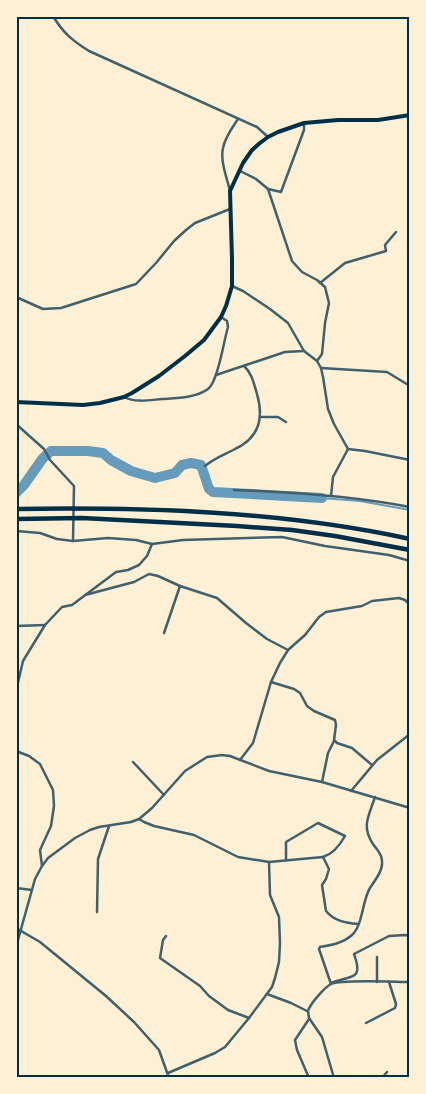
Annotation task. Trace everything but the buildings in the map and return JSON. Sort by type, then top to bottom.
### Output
[{"type":"highway","points":[[16,509],[152,510],[238,515],[332,525],[410,540]]},
{"type":"highway","points":[[16,519],[109,519],[283,529],[335,536],[410,550]]},
{"type":"main road","points":[[16,402],[83,405],[124,397],[151,382],[204,340],[221,316],[232,286],[230,191],[239,170],[252,150],[268,137],[304,123],[338,120],[378,120],[410,115]]},
{"type":"street","points":[[53,16],[65,34],[89,51],[257,127],[268,137]]},
{"type":"street","points":[[230,191],[222,156],[223,147],[238,120]]},
{"type":"street","points":[[239,170],[256,179],[268,189],[281,192],[304,130],[304,123]]},
{"type":"street","points":[[268,189],[292,261],[302,272],[325,287],[329,304],[322,354],[317,361]]},
{"type":"street","points":[[16,297],[43,309],[61,308],[136,284],[186,230],[196,223],[230,209]]},
{"type":"street","points":[[320,283],[345,263],[386,251],[385,245],[396,232]]},
{"type":"street","points":[[232,286],[270,308],[288,323],[304,351],[317,361],[321,368],[328,409],[334,424],[348,448],[410,460]]},
{"type":"street","points":[[124,397],[136,401],[194,395],[208,389],[216,375],[228,326],[227,321],[221,316]]},
{"type":"street","points":[[216,375],[285,352],[304,351]]},
{"type":"street","points":[[204,466],[216,457],[248,442],[259,424],[260,404],[249,370],[244,366]]},
{"type":"street","points":[[321,368],[387,372],[410,386]]},
{"type":"street","points":[[260,417],[278,417],[286,422]]},
{"type":"street","points":[[16,424],[44,449],[50,460],[74,486],[73,541]]},
{"type":"street","points":[[331,497],[333,477],[348,448]]},
{"type":"street","points":[[234,490],[299,493],[358,499],[410,508]]},
{"type":"street","points":[[16,531],[40,533],[57,539],[73,541],[108,538],[136,540],[152,544],[183,540],[282,537],[326,546],[389,555],[410,561]]},
{"type":"street","points":[[326,540],[326,546]]},
{"type":"street","points":[[16,691],[23,661],[45,624],[62,607],[72,605],[116,572],[128,570],[139,564],[147,556],[152,544]]},
{"type":"street","points":[[86,595],[134,582],[150,574],[158,576],[180,586],[217,598],[267,639],[288,650]]},
{"type":"street","points":[[164,633],[180,586]]},
{"type":"street","points":[[240,760],[253,743],[271,682],[288,650],[319,617],[326,612],[362,606],[372,601],[399,598],[405,600],[410,605]]},
{"type":"street","points":[[16,626],[45,624]]},
{"type":"street","points":[[271,682],[300,693],[308,706],[314,711],[334,720],[336,725],[334,740],[328,753],[322,782]]},
{"type":"street","points":[[351,791],[377,760],[410,734]]},
{"type":"street","points":[[334,740],[337,743],[352,748],[372,765]]},
{"type":"street","points":[[16,752],[29,756],[40,764],[53,790],[52,826],[40,850],[42,866]]},
{"type":"street","points":[[16,947],[35,879],[48,858],[75,838],[90,830],[131,822],[139,818],[152,808],[185,771],[207,757],[222,755],[268,771],[322,782],[410,808]]},
{"type":"street","points":[[133,762],[164,795]]},
{"type":"street","points":[[331,983],[319,949],[320,947],[340,943],[354,933],[366,896],[380,872],[381,854],[372,842],[365,825],[375,797]]},
{"type":"street","points":[[139,818],[154,826],[194,835],[238,857],[269,862],[329,855],[341,844],[345,836],[318,823],[286,842],[286,860]]},
{"type":"street","points":[[97,912],[98,860],[109,826]]},
{"type":"street","points":[[323,857],[329,869],[322,885],[327,914],[342,922],[358,924]]},
{"type":"street","points":[[168,1073],[225,1047],[267,994],[275,978],[279,962],[279,917],[270,895],[269,862]]},
{"type":"street","points":[[16,888],[32,890]]},
{"type":"street","points":[[16,928],[40,942],[106,996],[134,1022],[159,1050],[169,1078]]},
{"type":"street","points":[[166,936],[163,940],[160,958],[200,986],[209,996],[228,1010],[249,1018]]},
{"type":"street","points":[[334,1078],[322,1038],[309,1018],[308,1011],[314,1001],[331,983],[353,977],[358,973],[358,965],[354,954],[390,936],[410,936]]},
{"type":"street","points":[[377,957],[377,982]]},
{"type":"street","points":[[366,1023],[395,1008],[396,1004],[389,982]]},
{"type":"street","points":[[331,983],[410,982]]},
{"type":"street","points":[[267,994],[308,1011]]},
{"type":"street","points":[[309,1018],[295,1040],[310,1078]]},
{"type":"street","points":[[382,1078],[387,1072]]},
{"type":"waterway","points":[[16,493],[43,458],[51,451],[88,451],[103,453],[111,460],[131,471],[155,478],[175,473],[182,465],[191,463],[201,465],[209,489],[213,492],[322,498]]},
{"type":"waterway","points":[[322,498],[360,501],[410,510]]}]
